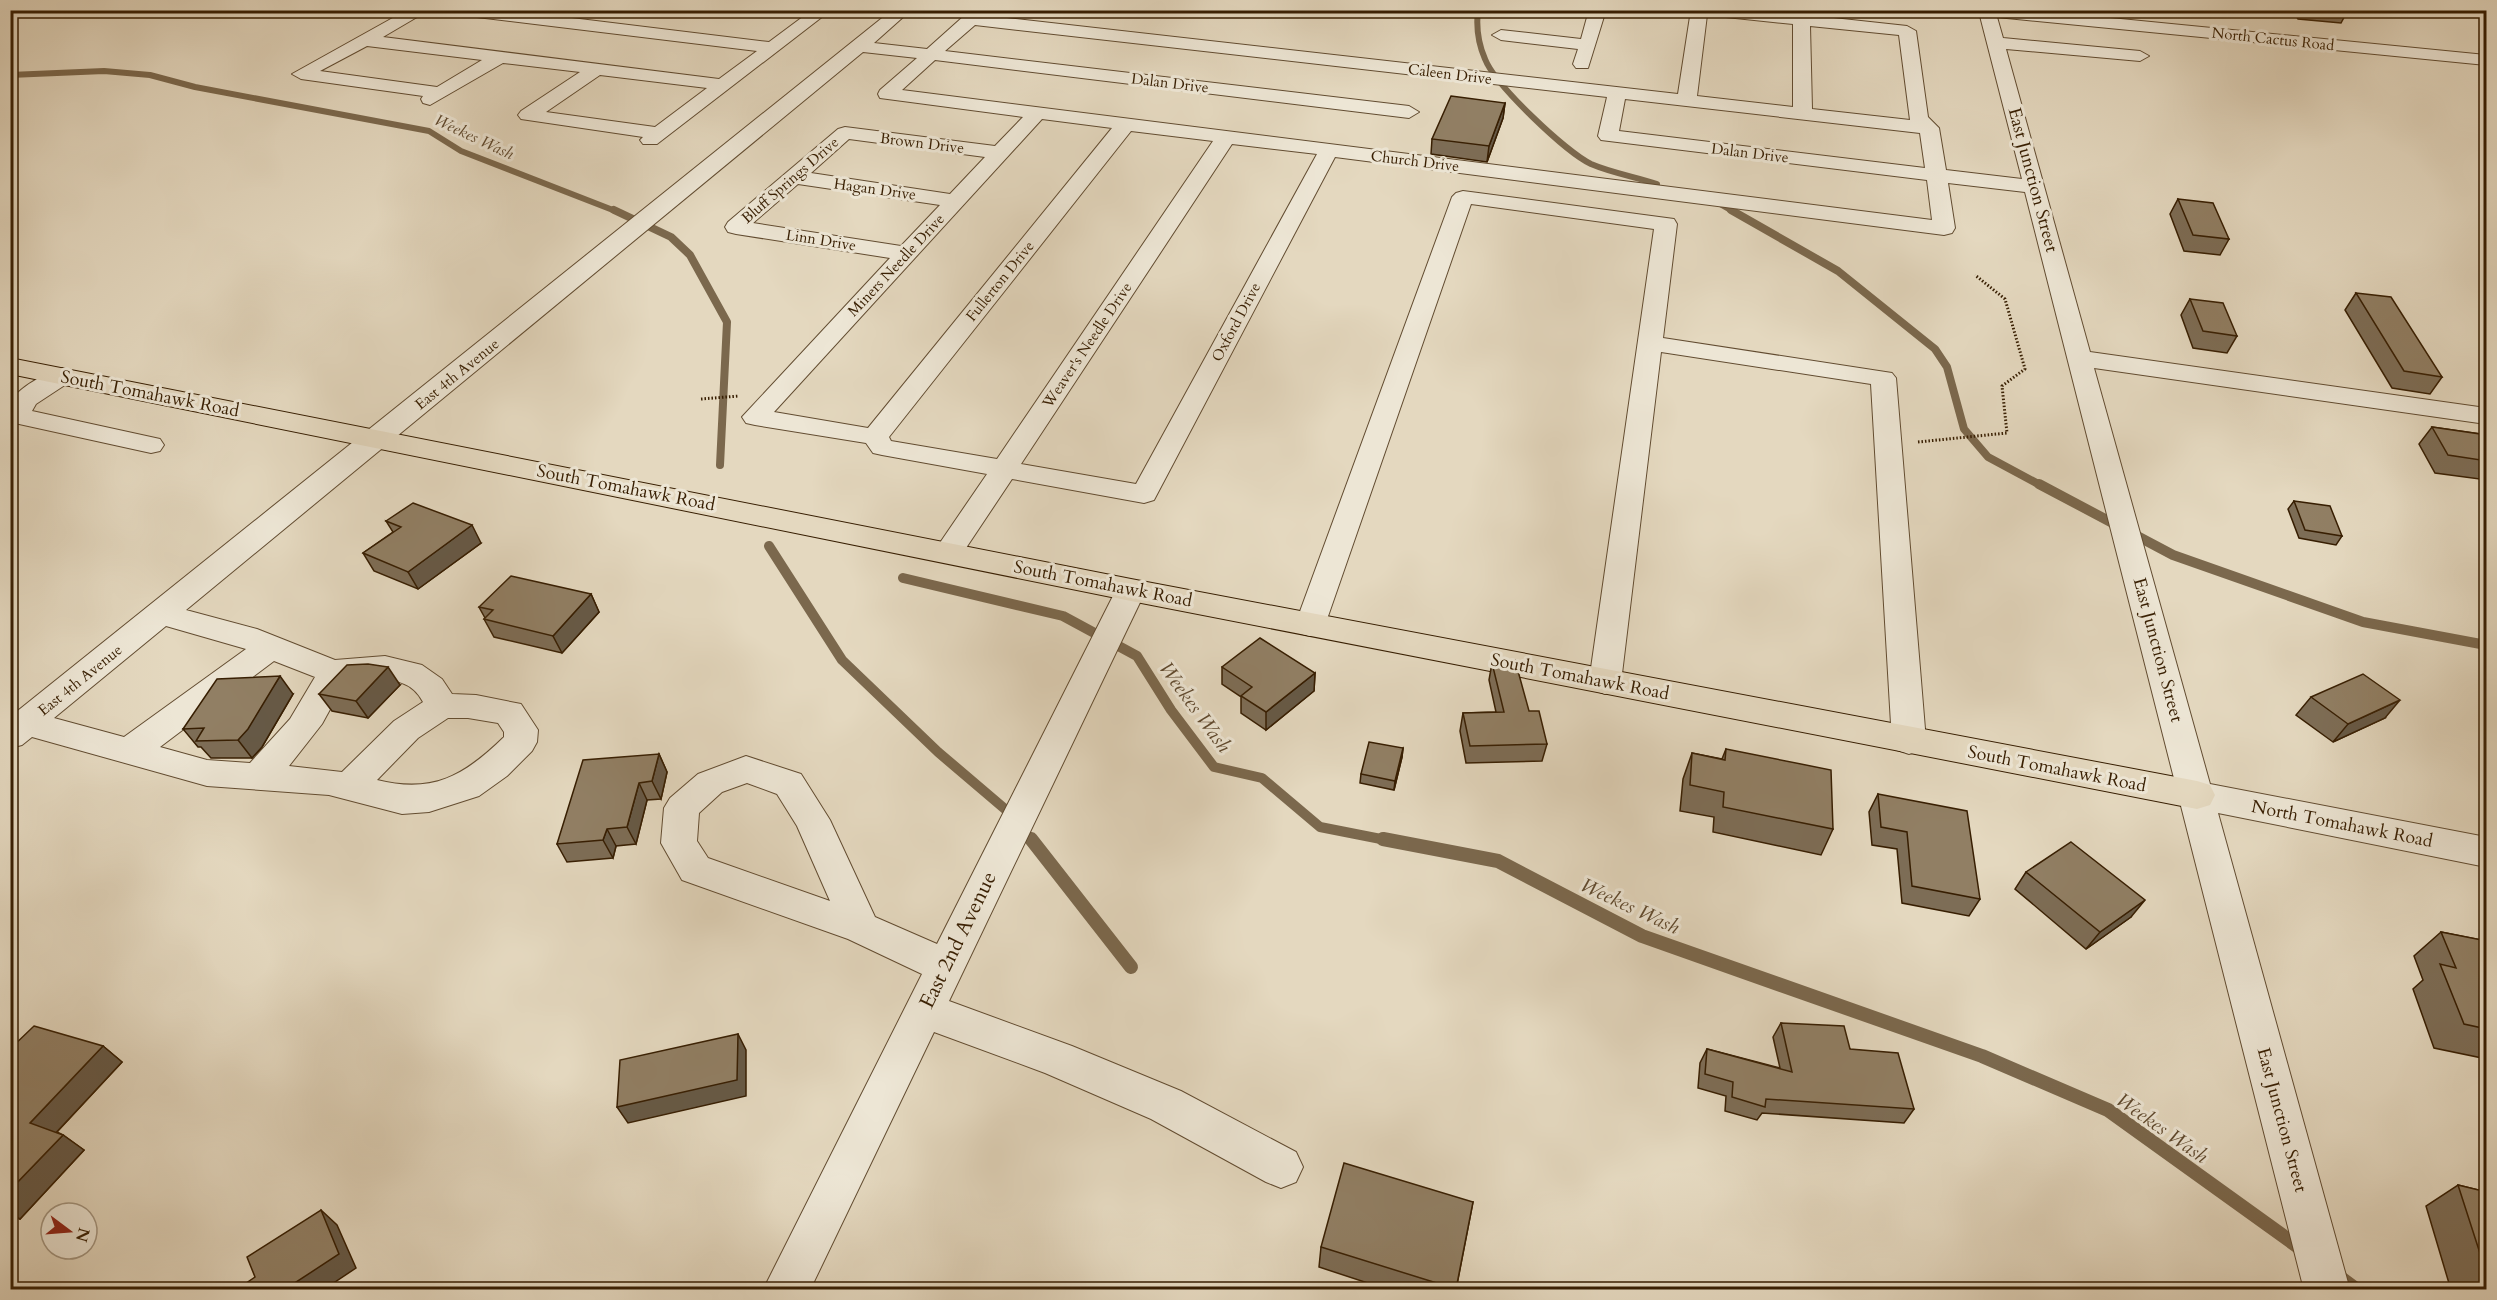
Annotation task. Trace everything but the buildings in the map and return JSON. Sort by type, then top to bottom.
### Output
[{"type":"main road","name":"South Tomahawk Road","points":[[10,366],[1131,590],[2197,795]]},
{"type":"street","points":[[421,10],[301,74],[435,96],[500,57]]},
{"type":"street","points":[[460,10],[774,48]]},
{"type":"street","points":[[800,10],[822,12]]},
{"type":"street","name":"East 4th Avenue","points":[[19,730],[903,10]]},
{"type":"street","points":[[1576,88],[1598,10]]},
{"type":"street","points":[[1687,100],[1699,10]]},
{"type":"street","points":[[1707,10],[1906,31],[1919,119],[1929,128],[1936,175],[2034,187]]},
{"type":"street","name":"East Junction Street","points":[[1983,11],[1996,43],[2327,1290]]},
{"type":"street","name":"North Cactus Road","points":[[1983,11],[2487,60]]},
{"type":"street","points":[[597,69],[528,115],[654,137],[822,12]]},
{"type":"street","name":"Caleen Drive","points":[[931,55],[971,19],[1929,128]]},
{"type":"street","points":[[1801,20],[1803,114]]},
{"type":"street","points":[[1501,36],[1588,45]]},
{"type":"street","points":[[365,40],[723,85]]},
{"type":"street","points":[[1996,43],[2140,56]]},
{"type":"street","name":"Dalan Drive","points":[[859,46],[1408,112]]},
{"type":"street","name":"Church Drive","points":[[931,55],[886,94],[1126,124],[1219,124],[1329,150],[1394,142],[1944,228],[1936,175]]},
{"type":"street","points":[[1394,142],[1428,71]]},
{"type":"street","name":"Weaver's Needle Drive","points":[[948,553],[1005,469],[1219,124],[1237,91]]},
{"type":"street","name":"Dalan Drive","points":[[1617,93],[1608,136],[1936,175]]},
{"type":"street","name":"Miners Needle Drive","points":[[750,406],[906,254],[1037,113]]},
{"type":"street","name":"Fullerton Drive","points":[[875,437],[1126,124]]},
{"type":"street","name":"Brown Drive","points":[[845,133],[1000,153]]},
{"type":"street","name":"Bluff Springs Drive","points":[[736,227],[845,133]]},
{"type":"street","name":"Oxford Drive","points":[[1005,469],[1144,494],[1329,150]]},
{"type":"street","name":"Hagan Drive","points":[[794,177],[955,201]]},
{"type":"street","points":[[1310,625],[1463,197],[1666,224],[1605,682]]},
{"type":"street","name":"Linn Drive","points":[[736,227],[906,254]]},
{"type":"street","points":[[1649,343],[1883,378],[1910,741]]},
{"type":"street","points":[[2080,358],[2487,416]]},
{"type":"street","points":[[62,376],[26,399],[17,416],[151,445]]},
{"type":"street","points":[[750,406],[875,437],[882,447],[1005,469]]},
{"type":"street","name":"East 2nd Avenue","points":[[786,1290],[1131,590]]},
{"type":"street","points":[[162,614],[204,624],[272,646],[333,672],[363,668],[411,673],[430,686],[443,708]]},
{"type":"street","points":[[130,752],[272,646]]},
{"type":"street","points":[[258,776],[295,740],[323,697],[333,672]]},
{"type":"street","points":[[19,730],[130,752],[207,773],[329,782],[402,800],[429,798],[467,786],[495,767],[520,742],[521,730],[509,712],[473,706],[443,708],[418,720],[350,786]]},
{"type":"street","points":[[861,928],[812,820],[789,784],[746,770],[710,783],[682,808],[679,843],[695,869],[861,928],[945,966]]},
{"type":"street","name":"North Tomahawk Road","points":[[2197,795],[2487,852]]},
{"type":"street","points":[[924,1010],[1058,1059],[1166,1106],[1281,1167]]},
{"type":"path","points":[[1888,446],[2007,434],[2001,386],[2025,369],[2004,299],[1975,275]]},
{"type":"path","points":[[701,399],[750,406]]},
{"type":"waterway","points":[[1478,10],[1478,35],[1485,59],[1502,85],[1532,117],[1565,146],[1591,164],[1657,184]]},
{"type":"waterway","name":"Weekes Wash","points":[[10,75],[104,71],[150,75],[195,87],[429,131],[461,151],[618,212]]},
{"type":"waterway","points":[[1720,204],[1734,212]]},
{"type":"waterway","name":"Weekes Wash","points":[[614,210],[671,237],[690,255],[727,322],[720,465]]},
{"type":"waterway","points":[[1731,210],[1838,271],[1935,349],[1947,367],[1964,429],[1988,457],[2042,486]]},
{"type":"waterway","points":[[2039,484],[2173,555],[2363,622],[2486,645]]},
{"type":"waterway","points":[[769,546],[842,660],[938,752],[1012,815],[1032,841]]},
{"type":"waterway","name":"Weekes Wash","points":[[903,578],[1063,616],[1137,656],[1171,710],[1214,767],[1262,778],[1320,827],[1391,841]]},
{"type":"waterway","points":[[1031,839],[1131,967]]},
{"type":"waterway","name":"Weekes Wash","points":[[1383,839],[1498,861],[1642,936],[1982,1056],[2108,1110],[2304,1251]]},
{"type":"waterway","name":"Weekes Wash","points":[[2338,1276],[2357,1290]]}]
